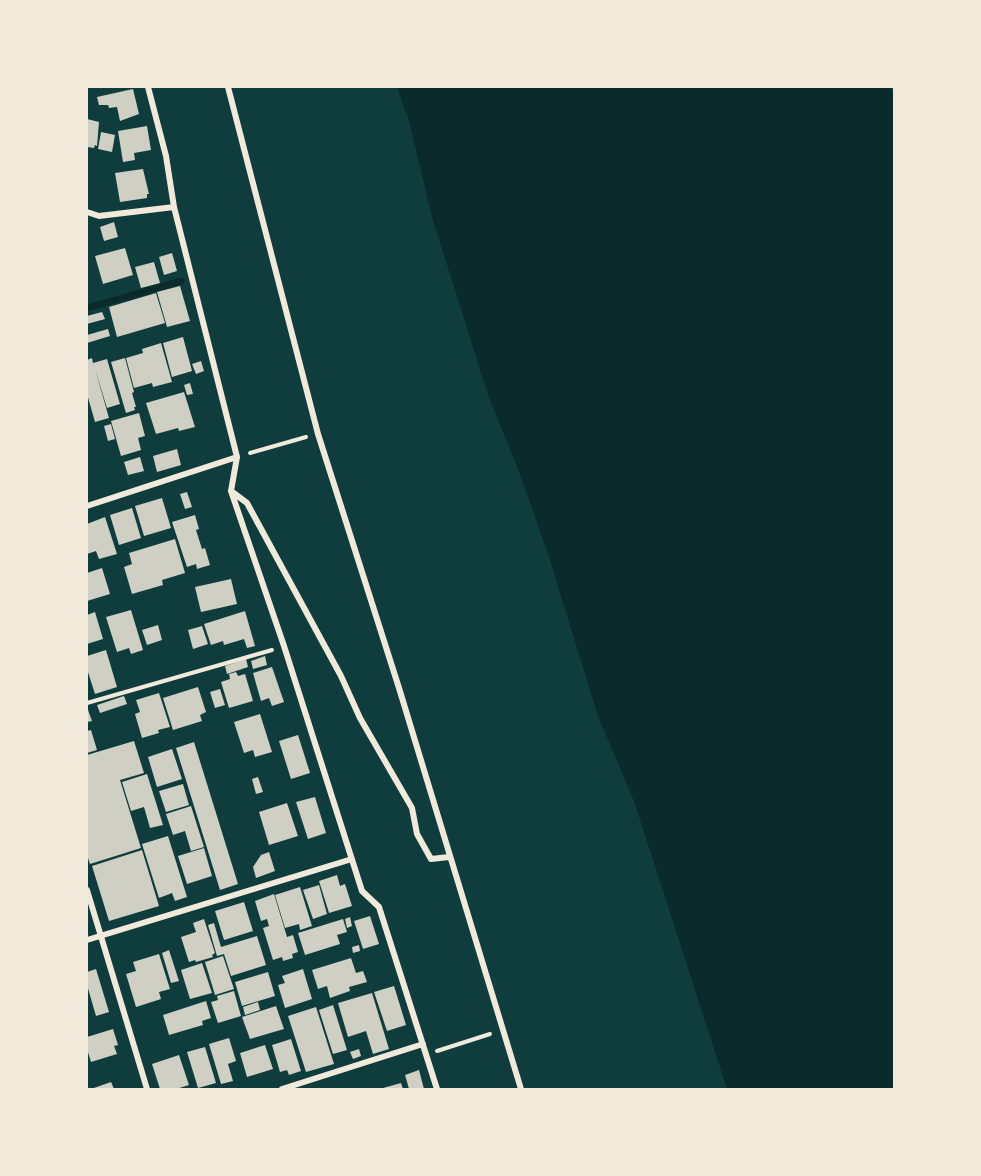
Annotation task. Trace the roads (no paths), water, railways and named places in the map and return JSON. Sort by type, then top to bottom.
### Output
[{"type":"street","points":[[148,87],[166,156],[174,207],[237,457],[231,491],[284,646],[362,891],[379,907],[437,1089]]},
{"type":"street","points":[[228,87],[318,434],[395,676],[521,1089]]},
{"type":"street","points":[[87,212],[99,216],[174,207]]},
{"type":"street","points":[[87,506],[237,457]]},
{"type":"street","points":[[231,491],[247,503],[330,655],[360,718],[412,808],[417,834],[431,859],[449,857]]},
{"type":"street","points":[[87,940],[352,859]]},
{"type":"street","points":[[87,890],[147,1089]]},
{"type":"street","points":[[282,1089],[423,1044]]},
{"type":"water","points":[[397,87],[891,87],[894,98],[894,1089],[727,1089],[634,801],[598,716],[549,557],[520,474],[488,395],[432,217],[409,121]]},
{"type":"waterway","points":[[87,308],[181,281]]}]
